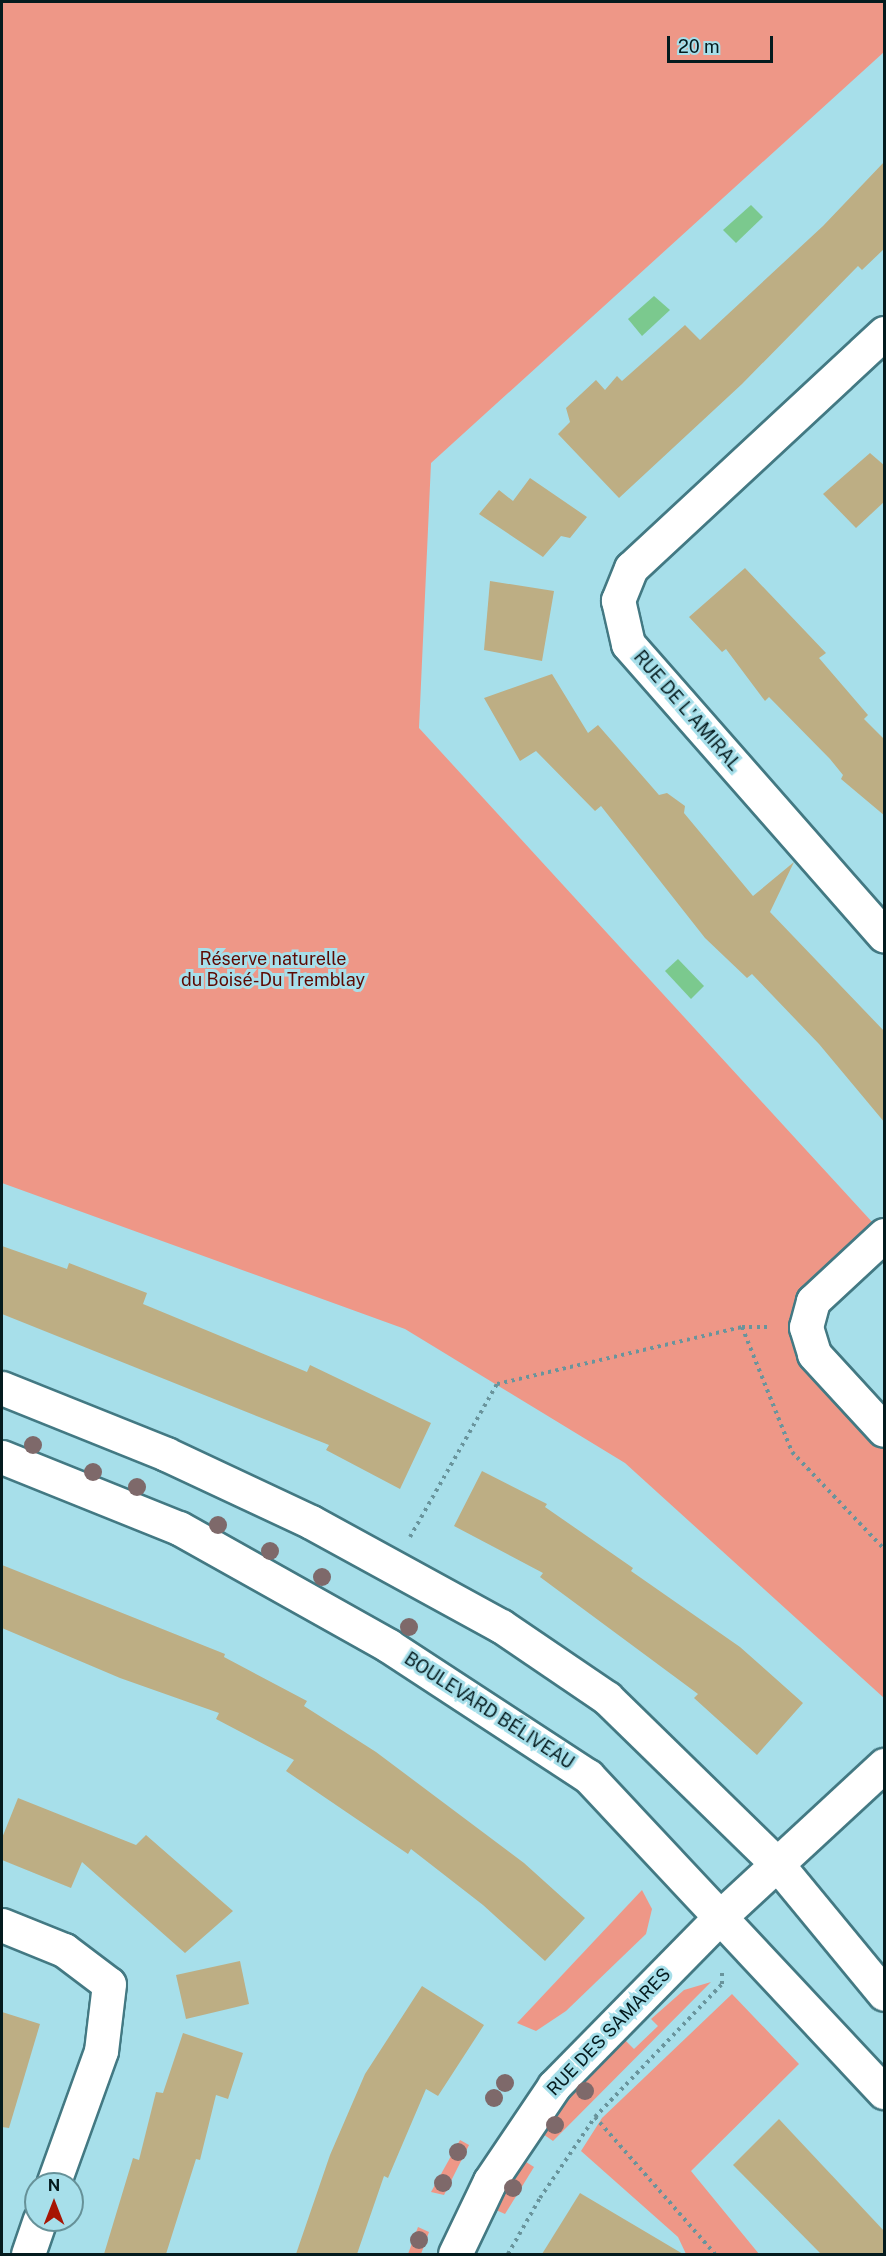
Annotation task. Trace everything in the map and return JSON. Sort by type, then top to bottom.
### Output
[{"type":"street","name":"RUE DE L'AMIRAL","points":[[881,343],[631,568],[618,600],[628,644],[885,935]]},
{"type":"street","points":[[885,1235],[813,1301],[806,1327],[814,1354],[885,1430]]},
{"type":"street","points":[[2,1388],[166,1454],[311,1522],[501,1626],[608,1698],[777,1864],[885,1994]]},
{"type":"street","name":"BOULEVARD BÉLIVEAU","points":[[2,1457],[179,1528],[389,1646],[588,1776],[722,1915],[885,2092]]},
{"type":"street","name":"RUE DES SAMARES","points":[[455,2254],[490,2181],[554,2086],[722,1915],[885,1765]]},
{"type":"street","points":[[2,1925],[64,1950],[109,1984],[101,2051],[57,2172]]},
{"type":"street","points":[[28,2254],[36,2232]]},
{"type":"path","points":[[742,1327],[792,1452],[885,1549]]},
{"type":"path","points":[[393,1566],[497,1384],[742,1327],[806,1327]]},
{"type":"path","points":[[508,2254],[540,2198],[595,2117],[722,1984],[722,1915]]},
{"type":"path","points":[[595,2117],[715,2254]]},
{"type":"green space","name":"Réserve naturelle du Boisé-Du Tremblay","points":[[2,2],[884,2],[884,52],[431,463],[419,728],[884,1235],[806,1327],[884,1430],[884,1698],[625,1463],[405,1329],[2,1183]]},
{"type":"green space","points":[[642,1890],[652,1909],[646,1934],[566,2011],[536,2031],[517,2023]]},
{"type":"green space","points":[[711,1982],[553,2141],[540,2132],[578,2082],[622,2037],[634,2049],[658,2026],[651,2019],[684,1990]]},
{"type":"green space","points":[[732,1994],[799,2064],[691,2171],[759,2254],[686,2254],[678,2237],[581,2151],[602,2118]]},
{"type":"green space","points":[[460,2140],[469,2145],[444,2195],[431,2192]]},
{"type":"green space","points":[[523,2160],[534,2167],[505,2214],[496,2210]]},
{"type":"green space","points":[[418,2227],[429,2232],[421,2254],[408,2254]]},
{"type":"shaded area","points":[[751,205],[763,217],[736,243],[723,230]]},
{"type":"shaded area","points":[[654,296],[670,310],[642,336],[628,319]]},
{"type":"shaded area","points":[[678,959],[704,986],[691,999],[665,971]]},
{"type":"building","points":[[885,161],[885,248],[862,270],[858,266],[742,384],[619,498],[558,434],[570,422],[566,408],[596,380],[605,390],[617,376],[622,381],[685,325],[700,340],[823,226]]},
{"type":"building","points":[[870,453],[885,466],[885,501],[856,528],[823,494]]},
{"type":"building","points":[[530,478],[587,517],[570,538],[561,536],[543,557],[479,514],[499,490],[513,501]]},
{"type":"building","points":[[745,568],[826,653],[819,658],[868,715],[864,719],[885,740],[885,816],[841,779],[843,775],[830,759],[769,697],[765,701],[726,649],[722,652],[689,617]]},
{"type":"building","points":[[490,581],[554,591],[542,661],[484,650]]},
{"type":"building","points":[[552,674],[588,733],[598,725],[659,795],[667,793],[685,806],[684,813],[753,896],[794,862],[770,912],[885,1032],[885,1123],[819,1044],[752,974],[747,978],[705,938],[601,806],[595,811],[536,751],[520,761],[484,698]]},
{"type":"building","points":[[2,1246],[67,1269],[69,1263],[147,1293],[143,1304],[307,1372],[310,1365],[431,1423],[400,1489],[326,1450],[329,1445],[2,1314]]},
{"type":"building","points":[[482,1471],[547,1504],[545,1507],[633,1568],[631,1571],[740,1647],[803,1703],[757,1755],[694,1698],[698,1694],[540,1577],[543,1573],[454,1526]]},
{"type":"building","points":[[2,1565],[225,1654],[224,1657],[307,1701],[304,1706],[376,1752],[524,1863],[585,1918],[545,1961],[483,1905],[411,1849],[408,1854],[286,1771],[294,1760],[216,1719],[219,1713],[120,1678],[2,1628]]},
{"type":"building","points":[[18,1798],[136,1845],[146,1835],[233,1911],[185,1953],[82,1862],[71,1888],[2,1860],[2,1838]]},
{"type":"building","points":[[240,1961],[249,2004],[186,2019],[176,1975]]},
{"type":"building","points":[[422,1986],[484,2025],[438,2096],[426,2089],[388,2178],[384,2176],[357,2254],[296,2254],[330,2155],[365,2074]]},
{"type":"building","points":[[2,2012],[40,2024],[9,2128],[2,2127]]},
{"type":"building","points":[[183,2033],[243,2053],[228,2099],[216,2095],[200,2160],[196,2159],[166,2254],[104,2254],[133,2158],[139,2160],[156,2092],[163,2093]]},
{"type":"building","points":[[779,2119],[885,2232],[885,2254],[821,2254],[733,2165]]},
{"type":"building","points":[[580,2193],[683,2254],[542,2254]]}]
